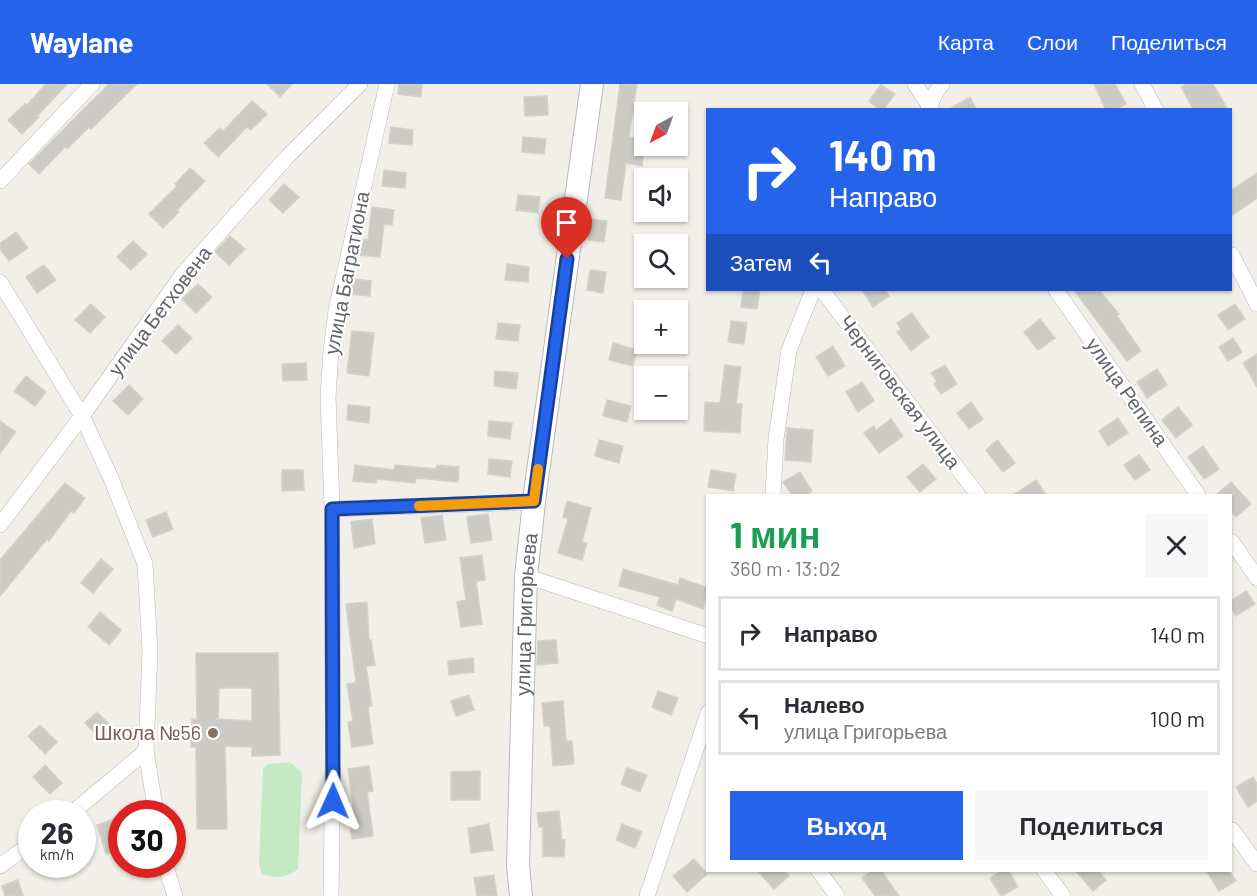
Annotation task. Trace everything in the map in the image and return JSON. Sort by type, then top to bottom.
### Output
[{"type":"main road","name":"улица Григорьева","points":[[521,896],[518,865],[526,576],[534,501],[592,84]]},
{"type":"street","points":[[0,181],[92,84]]},
{"type":"street","name":"улица Бетховена","points":[[0,525],[82,416],[182,275],[287,157],[360,84]]},
{"type":"street","name":"улица Багратиона","points":[[331,896],[332,509],[328,397],[331,351],[336,310],[387,84]]},
{"type":"street","points":[[915,84],[929,108]]},
{"type":"street","points":[[930,108],[936,92],[942,84]]},
{"type":"street","points":[[1143,84],[1155,108]]},
{"type":"street","points":[[1232,255],[1257,304]]},
{"type":"street","points":[[0,282],[82,416],[110,476],[145,564],[150,651],[146,751],[154,800]]},
{"type":"street","points":[[773,494],[776,439],[789,350],[813,291]]},
{"type":"street","name":"Черниговская улица","points":[[823,291],[977,494]]},
{"type":"street","name":"улица Репина","points":[[1057,291],[1197,494]]},
{"type":"street","points":[[332,509],[534,501]]},
{"type":"street","points":[[1232,542],[1257,579]]},
{"type":"street","points":[[526,576],[706,635]]},
{"type":"street","points":[[647,896],[706,724]]},
{"type":"street","points":[[88,800],[146,751]]},
{"type":"street","points":[[1232,831],[1257,864]]},
{"type":"street","points":[[0,866],[18,853]]},
{"type":"street","points":[[819,872],[837,896]]},
{"type":"street","points":[[1045,872],[1063,896]]},
{"type":"street","points":[[169,878],[175,896]]},
{"type":"green space","points":[[290,762],[302,773],[298,869],[285,876],[272,877],[262,874],[259,865],[263,769],[268,764]]},
{"type":"building","points":[[46,84],[67,84],[22,134],[8,120],[25,104],[27,105]]},
{"type":"building","points":[[109,84],[137,84],[91,129],[89,127],[67,149],[65,147],[39,174],[29,164]]},
{"type":"building","points":[[267,84],[292,84],[280,97]]},
{"type":"building","points":[[399,84],[422,84],[421,97],[398,94]]},
{"type":"building","points":[[620,84],[637,84],[629,137],[634,138],[634,156],[643,156],[642,166],[626,163],[621,200],[605,198]]},
{"type":"building","points":[[1094,84],[1115,84],[1126,104],[1118,108],[1105,108]]},
{"type":"building","points":[[1187,84],[1213,84],[1227,108],[1193,108],[1181,87]]},
{"type":"building","points":[[881,85],[895,94],[884,108],[878,108],[869,101]]},
{"type":"building","points":[[547,96],[548,115],[525,116],[524,97]]},
{"type":"building","points":[[970,97],[976,108],[951,108]]},
{"type":"building","points":[[252,101],[267,114],[251,130],[247,127],[218,157],[204,143],[220,128],[223,131]]},
{"type":"building","points":[[391,127],[413,130],[412,145],[389,143]]},
{"type":"building","points":[[523,137],[546,139],[544,154],[522,152]]},
{"type":"building","points":[[190,168],[205,181],[163,228],[149,214],[177,186],[175,184]]},
{"type":"building","points":[[384,170],[406,173],[405,188],[382,186]]},
{"type":"building","points":[[1257,173],[1257,198],[1232,215],[1232,190]]},
{"type":"building","points":[[284,184],[299,197],[283,213],[269,200]]},
{"type":"building","points":[[518,195],[540,197],[538,213],[516,210]]},
{"type":"building","points":[[372,207],[394,210],[392,225],[384,224],[380,257],[358,255],[362,239],[368,240]]},
{"type":"building","points":[[591,219],[607,221],[604,242],[588,240]]},
{"type":"building","points":[[16,232],[28,248],[9,261],[0,249],[0,243]]},
{"type":"building","points":[[230,236],[245,249],[229,265],[215,252]]},
{"type":"building","points":[[133,241],[147,254],[131,270],[117,257]]},
{"type":"building","points":[[507,264],[529,267],[528,282],[505,280]]},
{"type":"building","points":[[44,265],[56,280],[37,293],[26,277]]},
{"type":"building","points":[[590,270],[606,272],[603,293],[587,290]]},
{"type":"building","points":[[353,279],[371,281],[370,296],[350,294]]},
{"type":"building","points":[[198,284],[212,297],[196,313],[182,299]]},
{"type":"building","points":[[743,291],[760,291],[757,309],[741,307]]},
{"type":"building","points":[[863,291],[886,291],[889,296],[873,307]]},
{"type":"building","points":[[1075,291],[1100,291],[1119,314],[1117,316],[1141,351],[1127,361]]},
{"type":"building","points":[[91,304],[105,317],[90,333],[75,320]]},
{"type":"building","points":[[1235,304],[1245,319],[1228,330],[1218,315]]},
{"type":"building","points":[[912,313],[929,337],[911,351],[897,332],[901,329],[897,323]]},
{"type":"building","points":[[1040,319],[1055,338],[1038,350],[1024,332]]},
{"type":"building","points":[[731,321],[747,323],[744,344],[728,342]]},
{"type":"building","points":[[498,323],[520,325],[518,341],[496,339]]},
{"type":"building","points":[[178,325],[192,338],[176,354],[162,341]]},
{"type":"building","points":[[352,331],[374,333],[369,376],[347,373]]},
{"type":"building","points":[[1233,338],[1242,352],[1228,361],[1219,347]]},
{"type":"building","points":[[613,343],[634,349],[634,354],[636,354],[633,366],[609,360]]},
{"type":"building","points":[[833,346],[845,366],[828,376],[816,357]]},
{"type":"building","points":[[1257,354],[1257,387],[1243,363]]},
{"type":"building","points":[[306,363],[307,380],[283,381],[282,364]]},
{"type":"building","points":[[725,365],[741,367],[736,404],[742,404],[740,433],[704,431],[705,402],[720,403]]},
{"type":"building","points":[[945,365],[957,384],[941,394],[934,384],[937,381],[931,373]]},
{"type":"building","points":[[1157,369],[1167,385],[1147,398],[1137,382]]},
{"type":"building","points":[[495,371],[518,373],[516,389],[494,386]]},
{"type":"building","points":[[26,376],[46,392],[35,406],[14,391]]},
{"type":"building","points":[[862,382],[874,401],[858,412],[846,392]]},
{"type":"building","points":[[129,385],[143,399],[128,415],[113,401]]},
{"type":"building","points":[[607,400],[631,406],[627,422],[603,416]]},
{"type":"building","points":[[971,402],[983,419],[969,429],[957,413]]},
{"type":"building","points":[[348,405],[370,407],[369,423],[347,420]]},
{"type":"building","points":[[1178,407],[1192,425],[1176,438],[1162,420]]},
{"type":"building","points":[[1118,418],[1128,433],[1108,446],[1099,431]]},
{"type":"building","points":[[891,419],[903,436],[879,453],[864,433],[874,426],[876,430]]},
{"type":"building","points":[[0,421],[16,432],[0,453]]},
{"type":"building","points":[[489,421],[512,423],[510,439],[488,436]]},
{"type":"building","points":[[787,428],[813,430],[811,462],[785,460]]},
{"type":"building","points":[[599,440],[623,446],[619,463],[595,456]]},
{"type":"building","points":[[997,440],[1015,463],[1003,472],[986,450]]},
{"type":"building","points":[[1203,446],[1219,469],[1204,479],[1188,457]]},
{"type":"building","points":[[1139,455],[1150,470],[1135,480],[1124,465]]},
{"type":"building","points":[[489,459],[512,461],[510,477],[488,474]]},
{"type":"building","points":[[923,464],[936,479],[920,492],[907,477]]},
{"type":"building","points":[[355,465],[394,470],[395,465],[436,469],[437,465],[459,467],[458,482],[416,478],[415,483],[376,479],[376,483],[353,481]]},
{"type":"building","points":[[282,470],[303,470],[304,490],[282,491]]},
{"type":"building","points":[[711,470],[736,474],[733,491],[708,487]]},
{"type":"building","points":[[800,472],[812,491],[808,494],[791,494],[783,482]]},
{"type":"building","points":[[1036,480],[1045,494],[1015,494]]},
{"type":"building","points":[[1231,482],[1251,504],[1236,517],[1232,512],[1232,494],[1217,494]]},
{"type":"building","points":[[65,483],[85,498],[74,513],[71,511],[49,541],[47,539],[0,596],[0,560]]},
{"type":"building","points":[[567,501],[591,508],[582,542],[587,543],[582,560],[558,553],[568,519],[563,517]]},
{"type":"building","points":[[166,512],[173,529],[153,537],[146,520]]},
{"type":"building","points":[[488,514],[492,540],[471,543],[467,517]]},
{"type":"building","points":[[442,515],[446,540],[425,543],[421,518]]},
{"type":"building","points":[[372,519],[375,544],[354,548],[351,522]]},
{"type":"building","points":[[482,555],[485,580],[476,581],[482,624],[461,627],[457,602],[466,600],[460,558]]},
{"type":"building","points":[[101,559],[113,569],[93,593],[81,583]]},
{"type":"building","points":[[623,569],[678,585],[680,578],[706,587],[706,596],[703,609],[676,599],[672,611],[657,605],[660,597],[619,586]]},
{"type":"building","points":[[1246,591],[1255,604],[1236,616],[1232,609],[1232,600]]},
{"type":"building","points":[[367,602],[369,640],[371,640],[375,665],[366,666],[372,706],[368,707],[373,744],[352,747],[348,722],[353,721],[347,684],[356,683],[346,604]]},
{"type":"building","points":[[100,612],[121,630],[109,645],[88,627]]},
{"type":"building","points":[[556,640],[558,663],[537,665],[538,641]]},
{"type":"building","name":"Школа №56","points":[[196,653],[278,653],[280,755],[252,756],[252,747],[225,746],[227,829],[197,829],[196,747],[191,747],[192,719],[197,719]],"holes":[[[219,688],[252,688],[252,721],[218,719]]]},
{"type":"building","points":[[473,658],[474,672],[449,675],[448,661]]},
{"type":"building","points":[[658,691],[678,698],[671,715],[652,707]]},
{"type":"building","points":[[469,695],[474,710],[456,716],[451,701]]},
{"type":"building","points":[[563,701],[566,741],[572,741],[574,764],[553,766],[550,726],[544,726],[542,703]]},
{"type":"building","points":[[97,712],[114,729],[102,741],[85,723]]},
{"type":"building","points":[[40,725],[57,742],[45,754],[28,736]]},
{"type":"building","points":[[45,765],[62,783],[50,794],[33,777]]},
{"type":"building","points":[[369,766],[373,791],[367,792],[373,836],[352,839],[348,814],[354,813],[348,769]]},
{"type":"building","points":[[627,768],[647,775],[640,792],[621,784]]},
{"type":"building","points":[[480,771],[480,800],[451,800],[451,772]]},
{"type":"building","points":[[1253,777],[1257,784],[1257,801],[1248,807],[1236,787]]},
{"type":"building","points":[[559,811],[562,840],[565,840],[564,857],[543,856],[543,826],[539,827],[537,813]]},
{"type":"building","points":[[108,821],[108,853],[106,854],[97,825]]},
{"type":"building","points":[[489,824],[493,850],[471,853],[468,828]]},
{"type":"building","points":[[622,824],[642,832],[635,848],[616,840]]},
{"type":"building","points":[[694,859],[707,874],[687,892],[673,876]]},
{"type":"building","points":[[759,872],[786,872],[789,876],[774,889]]},
{"type":"building","points":[[871,872],[882,872],[899,896],[875,896],[862,878]]},
{"type":"building","points":[[1000,872],[1009,872],[1018,887],[1001,896],[990,878]]},
{"type":"building","points":[[1077,872],[1099,872],[1106,880],[1093,891]]},
{"type":"building","points":[[1207,872],[1230,872],[1236,881],[1219,891]]},
{"type":"building","points":[[494,875],[497,896],[477,896],[474,878]]},
{"type":"building","points":[[18,880],[23,896],[5,896],[2,886]]},
{"type":"slow traffic","points":[[419,506],[534,501],[538,469]]},
{"type":"place","name":"Школа №56","points":[[213,733]]},
{"type":"route","points":[[333,801],[332,509],[534,501],[567,259]]}]
